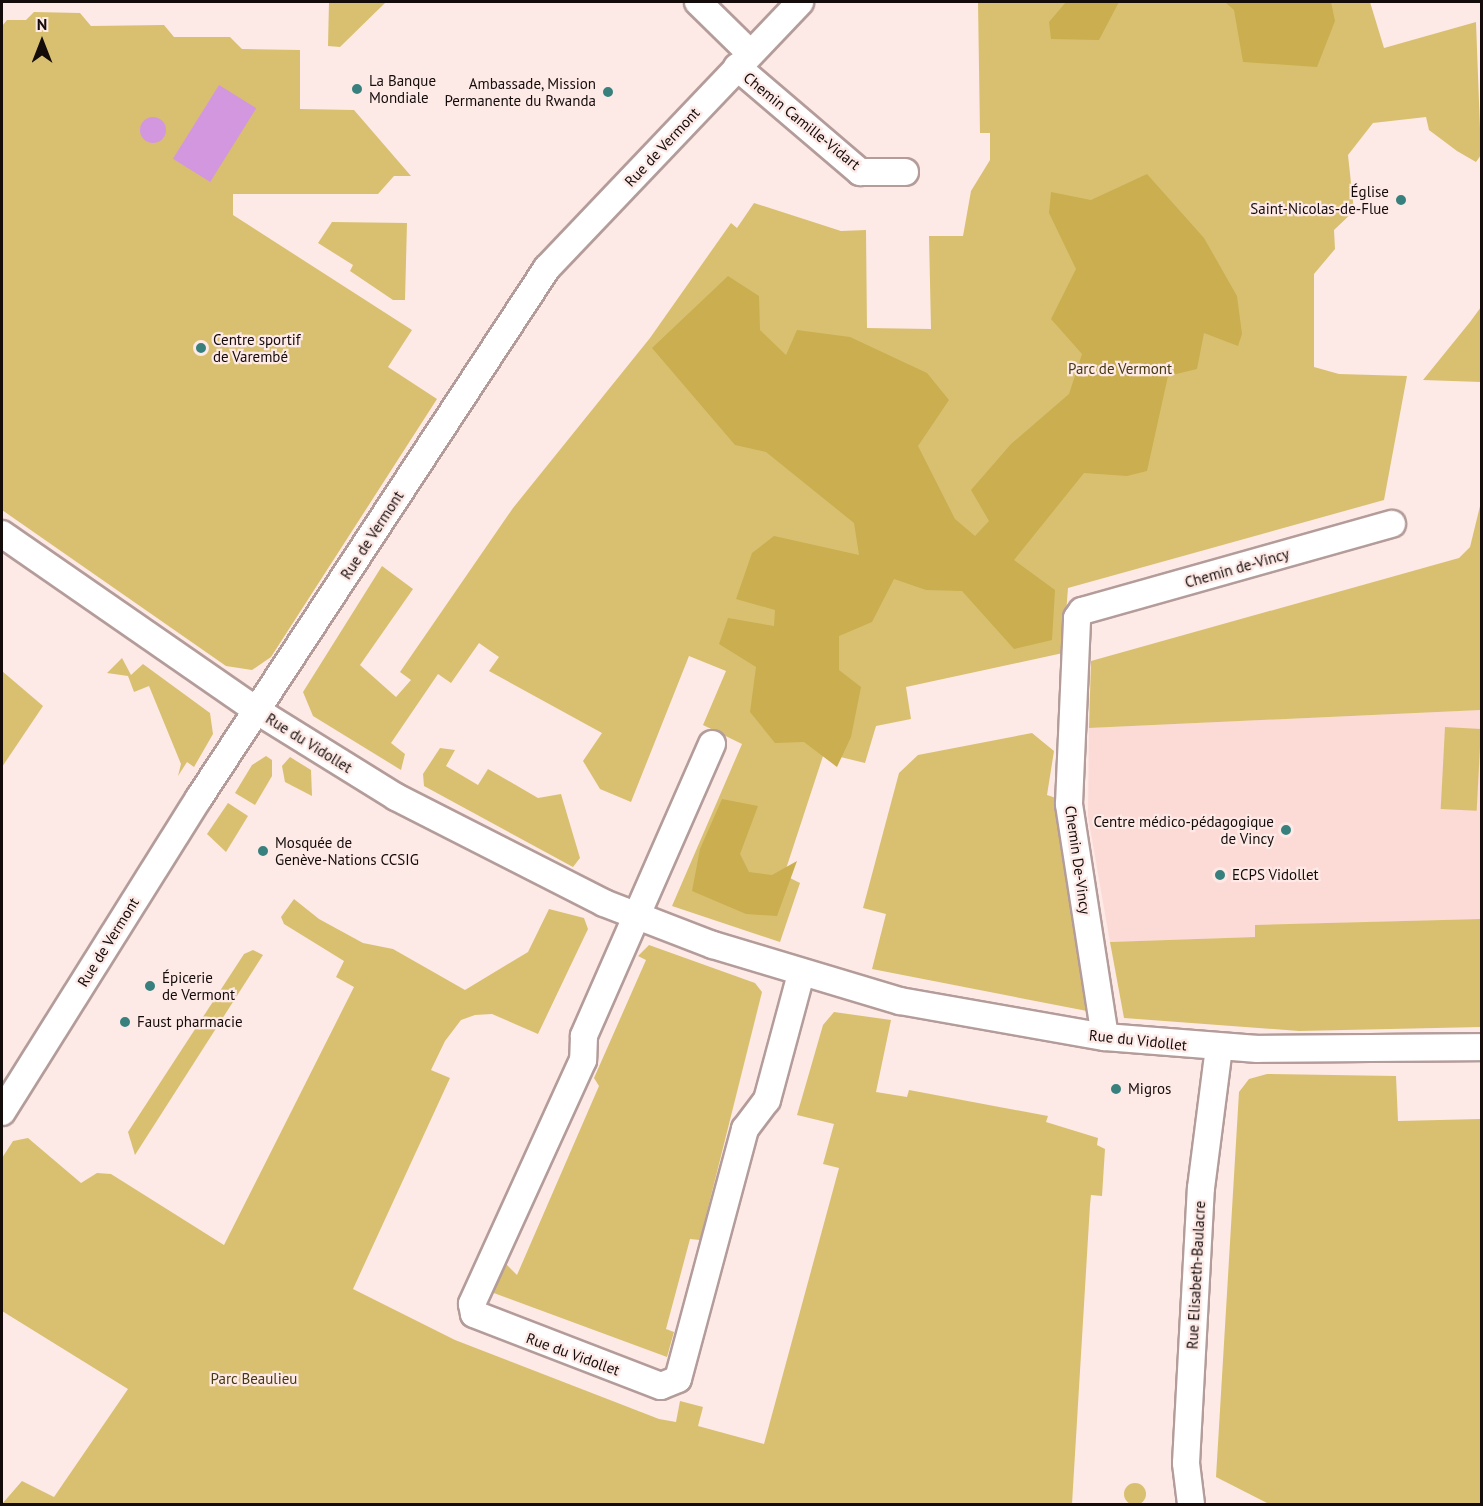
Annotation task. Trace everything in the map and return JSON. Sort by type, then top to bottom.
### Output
[{"type":"street","name":"Chemin Camille-Vidart","points":[[698,2],[743,60],[860,172],[905,172]]},
{"type":"street","name":"Rue de Vermont","points":[[2,1112],[199,798],[259,712],[547,268],[800,2]]},
{"type":"street","name":"Chemin de-Vincy","points":[[1082,611],[1392,524]]},
{"type":"street","name":"Rue du Vidollet","points":[[2,534],[259,712],[489,848],[637,917],[801,974],[964,1015],[1105,1037],[1220,1047],[1482,1047]]},
{"type":"street","name":"Chemin De-Vincy","points":[[1082,611],[1069,804],[1105,1037]]},
{"type":"street","name":"Rue du Vidollet","points":[[712,744],[584,1036],[583,1060],[472,1304],[474,1314],[483,1322],[661,1386],[678,1379],[745,1129],[767,1101],[801,974]]},
{"type":"street","name":"Rue Elisabeth-Baulacre","points":[[1191,1504],[1186,1463],[1200,1212],[1220,1047]]},
{"type":"shaded area","points":[[219,85],[256,108],[210,182],[173,159]]},
{"type":"shaded area","points":[[153,117],[162,121],[166,130],[162,139],[153,143],[144,139],[140,130],[144,121]]},
{"type":"shaded area","name":"Centre médico-pédagogique de Vincy","points":[[1481,710],[1481,919],[1256,925],[1256,937],[1110,942],[1088,816],[1089,728]]},
{"type":"green space","points":[[329,2],[386,2],[340,47],[328,46]]},
{"type":"green space","name":"Parc de Vermont","points":[[978,2],[1370,2],[1384,48],[1476,22],[1481,155],[1476,162],[1457,151],[1429,130],[1426,117],[1373,123],[1348,155],[1354,211],[1334,230],[1335,249],[1314,274],[1314,367],[1339,374],[1407,376],[1384,500],[1068,588],[1063,653],[906,687],[911,719],[876,726],[865,763],[824,753],[784,875],[800,883],[780,942],[672,906],[742,744],[703,725],[726,671],[689,656],[631,802],[600,789],[583,761],[602,733],[489,671],[499,657],[479,643],[451,683],[438,674],[391,743],[405,754],[401,770],[313,716],[303,692],[382,566],[413,589],[360,665],[396,697],[411,680],[400,672],[513,508],[650,338],[731,223],[737,228],[754,203],[841,231],[866,230],[867,328],[931,329],[929,236],[963,236],[971,191],[990,160],[990,133],[980,133]]},
{"type":"green space","points":[[1066,2],[1119,2],[1099,40],[1051,39],[1049,22]]},
{"type":"green space","points":[[1225,2],[1331,2],[1335,21],[1317,67],[1243,62],[1234,10]]},
{"type":"green space","name":"Centre sportif de Varembé","points":[[34,12],[80,13],[91,26],[164,25],[174,37],[230,37],[242,49],[300,50],[300,109],[354,110],[411,176],[394,176],[378,194],[233,194],[233,215],[412,330],[388,367],[437,399],[271,657],[252,670],[226,666],[2,510],[2,26],[7,20],[26,20]]},
{"type":"green space","points":[[1147,174],[1204,238],[1237,296],[1242,334],[1238,346],[1204,333],[1197,369],[1168,376],[1147,471],[1127,476],[1084,473],[1014,560],[1055,590],[1052,640],[1014,649],[962,591],[926,590],[894,579],[872,622],[839,636],[839,670],[861,687],[851,737],[837,767],[804,742],[775,743],[750,712],[756,667],[719,644],[728,618],[774,626],[775,610],[736,599],[752,553],[774,536],[859,555],[854,523],[766,452],[735,445],[652,348],[728,276],[759,296],[760,330],[786,355],[797,330],[850,337],[927,373],[949,400],[918,446],[955,519],[975,536],[989,521],[971,490],[1011,444],[1069,394],[1082,354],[1051,319],[1076,269],[1049,213],[1051,192],[1091,200]]},
{"type":"green space","points":[[332,222],[407,223],[405,300],[393,300],[350,271],[353,265],[318,243]]},
{"type":"green space","points":[[1481,307],[1481,382],[1423,380],[1470,322]]},
{"type":"green space","points":[[1481,502],[1481,710],[1089,728],[1091,661],[1459,558],[1470,547]]},
{"type":"green space","points":[[122,658],[131,675],[143,664],[210,713],[213,734],[194,767],[187,762],[178,776],[181,764],[149,686],[134,692],[128,676],[107,673]]},
{"type":"green space","points":[[2,671],[43,706],[2,767]]},
{"type":"green space","points":[[1445,727],[1481,729],[1477,811],[1441,809]]},
{"type":"green space","points":[[1032,733],[1054,751],[1047,795],[1056,798],[1087,1011],[872,969],[886,914],[863,908],[899,773],[918,755]]},
{"type":"green space","points":[[440,748],[455,750],[446,766],[478,785],[488,769],[538,798],[561,794],[580,858],[573,867],[424,786],[423,774]]},
{"type":"green space","points":[[266,756],[272,760],[272,776],[255,805],[235,793],[252,765]]},
{"type":"green space","points":[[290,757],[311,770],[312,796],[285,782],[282,766]]},
{"type":"green space","points":[[722,799],[758,806],[740,854],[749,872],[772,875],[797,861],[777,916],[746,914],[692,891],[700,849]]},
{"type":"green space","points":[[228,803],[248,816],[226,852],[207,834]]},
{"type":"green space","name":"Parc Beaulieu","points":[[294,899],[319,919],[363,943],[393,949],[465,990],[528,952],[549,909],[584,918],[588,929],[538,1034],[492,1014],[475,1015],[461,1020],[445,1041],[431,1070],[450,1078],[353,1289],[455,1340],[659,1419],[676,1422],[680,1401],[703,1407],[698,1426],[764,1444],[839,1168],[823,1164],[834,1124],[797,1115],[823,1025],[834,1012],[891,1020],[876,1092],[907,1097],[909,1090],[1048,1116],[1046,1122],[1098,1138],[1097,1145],[1105,1149],[1102,1196],[1091,1195],[1090,1205],[1072,1504],[2,1504],[22,1481],[54,1497],[128,1389],[2,1311],[2,1158],[13,1141],[28,1138],[81,1183],[97,1173],[111,1174],[224,1245],[354,987],[336,977],[344,961],[284,924],[281,917]]},
{"type":"green space","points":[[1481,919],[1481,1027],[1299,1031],[1124,1018],[1110,942],[1255,937],[1255,925]]},
{"type":"green space","points":[[649,945],[755,983],[762,992],[700,1240],[690,1239],[666,1329],[674,1332],[667,1357],[491,1292],[502,1260],[517,1275],[599,1086],[594,1078],[646,960],[638,956]]},
{"type":"green space","points":[[253,950],[263,955],[135,1155],[128,1132],[244,954]]},
{"type":"green space","points":[[1267,1074],[1396,1076],[1398,1121],[1481,1119],[1481,1504],[1269,1504],[1216,1477],[1239,1092],[1249,1079]]},
{"type":"green space","points":[[1131,1483],[1139,1483],[1146,1490],[1146,1498],[1139,1505],[1131,1505],[1124,1498],[1124,1490]]},
{"type":"place","name":"La Banque Mondiale","points":[[357,89]]},
{"type":"place","name":"Ambassade, Mission Permanente du Rwanda","points":[[608,92]]},
{"type":"place","name":"Église Saint-Nicolas-de-Flue","points":[[1401,200]]},
{"type":"place","name":"Centre sportif de Varembé","points":[[201,348]]},
{"type":"place","name":"Centre médico-pédagogique de Vincy","points":[[1286,830]]},
{"type":"place","name":"Mosquée de Genève-Nations CCSIG","points":[[263,851]]},
{"type":"place","name":"ECPS Vidollet","points":[[1220,875]]},
{"type":"place","name":"Épicerie de Vermont","points":[[150,986]]},
{"type":"place","name":"Faust pharmacie","points":[[125,1022]]},
{"type":"place","name":"Migros","points":[[1116,1089]]}]
